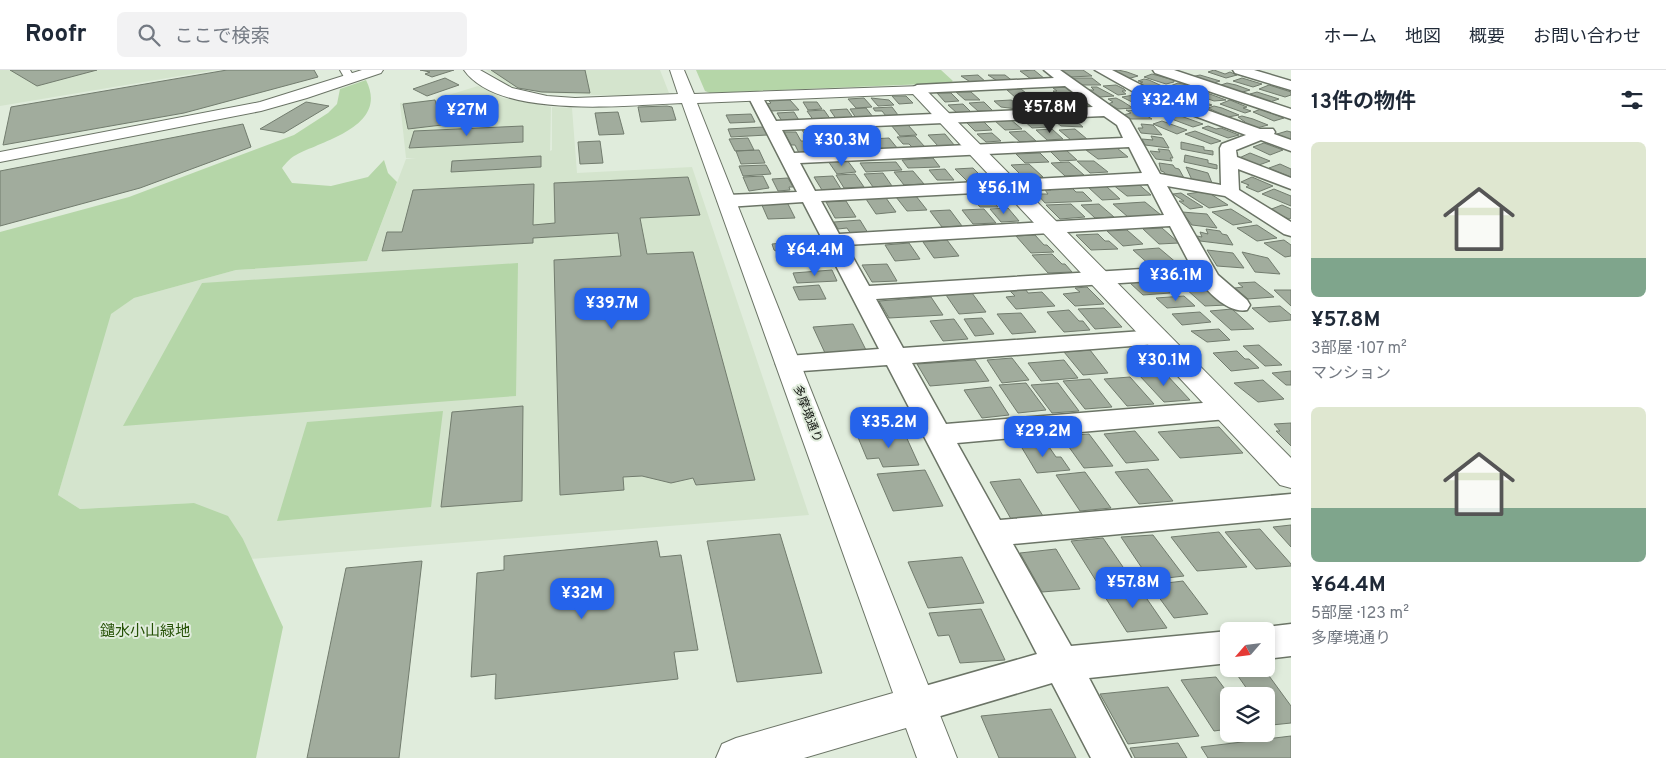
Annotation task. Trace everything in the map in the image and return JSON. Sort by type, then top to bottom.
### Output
[{"type":"street","points":[[0,157],[253,108],[302,95],[376,70]]},
{"type":"street","points":[[471,70],[496,88],[523,96],[554,101],[600,103],[1068,82]]},
{"type":"street","name":"多摩境通り","points":[[677,70],[937,758]]},
{"type":"street","points":[[1010,70],[1028,84]]},
{"type":"street","points":[[1051,70],[1123,122],[1209,279],[1239,305]]},
{"type":"street","points":[[1102,70],[1146,93],[1291,146]]},
{"type":"street","points":[[1160,70],[1291,114]]},
{"type":"street","points":[[1240,70],[1291,86]]},
{"type":"street","points":[[953,76],[965,87]]},
{"type":"street","points":[[917,89],[1291,477]]},
{"type":"street","points":[[755,96],[1112,758]]},
{"type":"street","points":[[771,126],[1108,112]]},
{"type":"street","points":[[1230,192],[1228,148],[1291,123]]},
{"type":"street","points":[[788,158],[1134,142]]},
{"type":"street","points":[[1228,159],[1291,184]]},
{"type":"street","points":[[727,201],[1153,178],[1230,192],[1291,230]]},
{"type":"street","points":[[832,240],[1177,220]]},
{"type":"street","points":[[861,293],[1204,271]]},
{"type":"street","points":[[788,364],[1156,337]]},
{"type":"street","points":[[938,435],[1227,410]]},
{"type":"street","points":[[991,533],[1291,506]]},
{"type":"street","points":[[1275,642],[1291,640]]},
{"type":"street","points":[[736,758],[1061,664],[1220,648]]},
{"type":"shaded area","points":[[0,70],[216,70],[0,106]]},
{"type":"shaded area","points":[[486,70],[660,70],[669,93],[626,96],[540,93],[507,85]]},
{"type":"shaded area","points":[[478,86],[503,98],[551,107],[550,151],[552,150],[552,107],[572,108],[577,173],[692,167],[809,515],[251,559],[243,539],[194,503],[80,509],[58,495],[110,314],[134,298],[236,270],[367,261],[406,159],[416,158],[406,158],[400,103],[432,100]]},
{"type":"green space","points":[[696,70],[941,70],[953,81],[950,83],[710,93],[705,91]]},
{"type":"green space","name":"鑓水小山緑地","points":[[366,80],[371,96],[369,109],[362,120],[337,137],[294,156],[282,168],[292,183],[331,186],[368,177],[384,160],[388,173],[397,182],[367,261],[236,270],[134,298],[111,314],[58,495],[80,509],[194,503],[228,516],[243,539],[283,627],[256,758],[0,758],[0,232],[129,197],[294,135],[328,113],[337,104],[340,89]]},
{"type":"green space","points":[[518,263],[516,396],[123,426],[202,283]]},
{"type":"green space","points":[[443,411],[431,507],[277,521],[307,422]]},
{"type":"building","points":[[10,70],[97,70],[37,86]]},
{"type":"building","points":[[227,70],[314,70],[318,77],[184,113],[3,145],[11,107]]},
{"type":"building","points":[[420,70],[454,70],[432,77],[425,74],[430,72]]},
{"type":"building","points":[[491,70],[585,70],[590,93],[542,92],[518,88]]},
{"type":"building","points":[[1034,70],[1045,79],[1031,79],[1020,71]]},
{"type":"building","points":[[1060,70],[1083,70],[1092,76],[1070,77]]},
{"type":"building","points":[[1118,70],[1138,76],[1127,79],[1111,72]]},
{"type":"building","points":[[1214,70],[1225,74],[1230,72],[1237,75],[1226,78],[1208,72]]},
{"type":"building","points":[[1152,74],[1174,80],[1174,82],[1166,84],[1144,77]]},
{"type":"building","points":[[978,75],[986,82],[972,83],[961,76]]},
{"type":"building","points":[[988,75],[1005,75],[1014,82],[999,82]]},
{"type":"building","points":[[1200,75],[1220,81],[1211,84],[1191,77]]},
{"type":"building","points":[[445,78],[459,85],[427,96],[413,89]]},
{"type":"building","points":[[1071,78],[1092,78],[1101,85],[1080,85]]},
{"type":"building","points":[[1242,78],[1262,84],[1253,87],[1233,81]]},
{"type":"building","points":[[1144,79],[1162,86],[1150,90],[1139,86],[1143,85],[1140,83],[1143,82],[1138,81]]},
{"type":"building","points":[[1178,83],[1201,90],[1190,94],[1170,86]]},
{"type":"building","points":[[1227,83],[1250,90],[1239,93],[1218,86]]},
{"type":"building","points":[[1116,85],[1124,89],[1126,91],[1122,91],[1126,94],[1118,95],[1103,86]]},
{"type":"building","points":[[1269,85],[1291,92],[1291,95],[1285,97],[1259,89]]},
{"type":"building","points":[[1065,87],[1074,94],[1058,95],[1053,91],[1057,91],[1053,88]]},
{"type":"building","points":[[1091,87],[1097,87],[1114,96],[1100,97],[1086,90],[1094,90]]},
{"type":"building","points":[[1164,88],[1184,95],[1176,97],[1152,91]]},
{"type":"building","points":[[1021,89],[1031,97],[1016,98],[1007,90]]},
{"type":"building","points":[[956,92],[971,92],[980,100],[965,100]]},
{"type":"building","points":[[1201,92],[1226,100],[1214,101],[1194,94]]},
{"type":"building","points":[[1257,92],[1279,99],[1270,102],[1250,94]]},
{"type":"building","points":[[937,93],[951,93],[959,101],[945,102]]},
{"type":"building","points":[[1134,95],[1149,103],[1145,103],[1149,105],[1140,106],[1122,97]]},
{"type":"building","points":[[892,96],[906,96],[913,103],[899,104]]},
{"type":"building","points":[[1188,96],[1212,105],[1200,109],[1180,99]]},
{"type":"building","points":[[1076,97],[1089,107],[1075,108],[1062,98]]},
{"type":"building","points":[[864,98],[872,107],[856,108],[848,99]]},
{"type":"building","points":[[871,98],[889,100],[894,105],[878,106]]},
{"type":"building","points":[[1044,98],[1058,98],[1070,108],[1056,108]]},
{"type":"building","points":[[1116,98],[1133,108],[1118,109],[1108,104],[1113,102],[1108,99]]},
{"type":"building","points":[[1025,99],[1040,99],[1051,109],[1037,109]]},
{"type":"building","points":[[435,100],[442,125],[408,129],[403,104]]},
{"type":"building","points":[[790,100],[799,110],[771,111],[767,104],[771,103],[769,101]]},
{"type":"building","points":[[1011,100],[1025,110],[1001,107],[994,101]]},
{"type":"building","points":[[1230,100],[1247,107],[1243,108],[1251,111],[1245,113],[1220,104]]},
{"type":"building","points":[[306,102],[329,106],[284,133],[260,129]]},
{"type":"building","points":[[803,102],[817,102],[822,109],[808,110]]},
{"type":"building","points":[[984,102],[993,111],[978,111],[969,103]]},
{"type":"building","points":[[963,104],[972,113],[957,113],[948,105]]},
{"type":"building","points":[[1153,105],[1176,114],[1167,117],[1143,108]]},
{"type":"building","points":[[1214,106],[1239,115],[1228,117],[1208,108]]},
{"type":"building","points":[[638,107],[672,107],[676,120],[641,122]]},
{"type":"building","points":[[892,107],[898,115],[886,116],[882,111],[875,111],[873,108]]},
{"type":"building","points":[[866,108],[873,117],[856,118],[850,109]]},
{"type":"building","points":[[847,109],[854,119],[837,120],[830,110]]},
{"type":"building","points":[[1261,109],[1284,118],[1274,121],[1253,112]]},
{"type":"building","points":[[824,110],[831,120],[814,121],[807,111]]},
{"type":"building","points":[[1126,110],[1139,111],[1152,119],[1128,119],[1123,115],[1131,113]]},
{"type":"building","points":[[618,112],[624,134],[599,135],[595,113]]},
{"type":"building","points":[[794,112],[800,122],[783,123],[777,113]]},
{"type":"building","points":[[751,114],[755,122],[730,123],[726,115]]},
{"type":"building","points":[[1178,115],[1203,124],[1193,127],[1169,118]]},
{"type":"building","points":[[1242,116],[1268,125],[1257,128],[1242,123],[1245,122],[1238,117]]},
{"type":"building","points":[[1071,117],[1083,127],[1061,126],[1051,118]]},
{"type":"building","points":[[1037,118],[1048,127],[1032,128],[1022,119]]},
{"type":"building","points":[[1010,119],[1022,129],[1005,130],[994,120]]},
{"type":"building","points":[[983,121],[992,130],[975,131],[966,122]]},
{"type":"building","points":[[1162,121],[1187,130],[1177,134],[1153,124]]},
{"type":"building","points":[[243,124],[251,147],[140,188],[0,226],[0,171]]},
{"type":"building","points":[[1141,124],[1153,125],[1162,135],[1141,133],[1138,128],[1143,128]]},
{"type":"building","points":[[891,125],[908,125],[917,135],[900,136]]},
{"type":"building","points":[[523,126],[523,142],[409,148],[414,131]]},
{"type":"building","points":[[1208,126],[1216,129],[1221,128],[1239,135],[1228,138],[1202,128]]},
{"type":"building","points":[[763,127],[767,135],[731,137],[728,129]]},
{"type":"building","points":[[819,129],[826,140],[809,141],[802,130]]},
{"type":"building","points":[[1052,129],[1063,139],[1047,140],[1036,130]]},
{"type":"building","points":[[1075,129],[1087,139],[1071,140],[1059,130]]},
{"type":"building","points":[[848,130],[854,137],[829,138],[824,131]]},
{"type":"building","points":[[1025,131],[1036,141],[1020,142],[1009,132]]},
{"type":"building","points":[[1195,131],[1221,141],[1211,144],[1185,134]]},
{"type":"building","points":[[1287,131],[1291,132],[1291,140],[1277,134]]},
{"type":"building","points":[[784,132],[796,132],[801,141],[806,141],[813,152],[799,153],[795,145],[791,145]]},
{"type":"building","points":[[992,133],[1001,141],[986,142],[977,134]]},
{"type":"building","points":[[945,134],[955,146],[938,146],[928,135]]},
{"type":"building","points":[[915,136],[925,147],[913,148],[909,144],[903,144],[897,137]]},
{"type":"building","points":[[1151,136],[1163,138],[1169,148],[1145,145],[1142,139],[1153,140]]},
{"type":"building","points":[[748,138],[754,150],[735,151],[729,139]]},
{"type":"building","points":[[889,138],[898,149],[880,150],[871,139]]},
{"type":"building","points":[[867,139],[874,147],[849,149],[843,141]]},
{"type":"building","points":[[600,141],[603,163],[580,164],[578,142]]},
{"type":"building","points":[[1181,142],[1204,147],[1204,150],[1213,151],[1213,155],[1181,149]]},
{"type":"building","points":[[1264,143],[1283,150],[1270,155],[1253,147]]},
{"type":"building","points":[[1117,148],[1128,157],[1098,159],[1086,150]]},
{"type":"building","points":[[1065,149],[1077,160],[1060,161],[1049,150]]},
{"type":"building","points":[[1158,149],[1169,150],[1173,158],[1170,158],[1172,161],[1156,159],[1150,151],[1160,152]]},
{"type":"building","points":[[759,150],[765,163],[741,164],[736,151]]},
{"type":"building","points":[[1040,153],[1049,162],[1025,163],[1016,154]]},
{"type":"building","points":[[1250,153],[1270,161],[1259,165],[1239,158]]},
{"type":"building","points":[[1185,155],[1208,160],[1208,163],[1217,165],[1217,169],[1184,162]]},
{"type":"building","points":[[541,156],[541,167],[451,172],[452,161]]},
{"type":"building","points":[[933,158],[940,167],[908,168],[902,160]]},
{"type":"building","points":[[847,160],[856,172],[837,174],[828,161]]},
{"type":"building","points":[[1077,161],[1094,161],[1108,172],[1090,173]]},
{"type":"building","points":[[896,162],[902,170],[866,172],[860,163]]},
{"type":"building","points":[[1069,162],[1084,175],[1065,176],[1051,163]]},
{"type":"building","points":[[1159,163],[1173,165],[1179,169],[1184,178],[1166,176],[1161,171]]},
{"type":"building","points":[[1029,164],[1043,177],[1024,178],[1011,165]]},
{"type":"building","points":[[1280,164],[1291,169],[1291,177],[1269,168]]},
{"type":"building","points":[[766,165],[771,174],[743,176],[739,166]]},
{"type":"building","points":[[1186,167],[1208,173],[1212,183],[1192,180]]},
{"type":"building","points":[[973,168],[986,181],[967,181],[955,169]]},
{"type":"building","points":[[945,169],[954,180],[937,180],[929,170]]},
{"type":"building","points":[[913,171],[924,184],[904,185],[894,172]]},
{"type":"building","points":[[883,173],[892,186],[873,187],[864,174]]},
{"type":"building","points":[[855,174],[864,187],[844,188],[836,175]]},
{"type":"building","points":[[763,176],[769,188],[749,191],[743,177]]},
{"type":"building","points":[[833,176],[841,189],[822,190],[814,177]]},
{"type":"building","points":[[688,177],[700,215],[640,218],[647,254],[693,252],[755,480],[696,485],[693,478],[671,483],[642,476],[623,477],[624,490],[560,495],[554,260],[621,256],[618,233],[533,238],[533,243],[382,251],[387,232],[402,232],[413,190],[534,184],[533,225],[555,223],[554,183]]},
{"type":"building","points":[[1252,177],[1273,186],[1258,192],[1246,187],[1249,185],[1241,182]]},
{"type":"building","points":[[788,178],[793,187],[789,187],[790,190],[778,191],[772,179]]},
{"type":"building","points":[[1136,182],[1151,195],[1127,196],[1112,184]]},
{"type":"building","points":[[1106,186],[1120,199],[1102,200],[1088,187]]},
{"type":"building","points":[[1071,187],[1076,192],[1083,192],[1092,201],[1045,203],[1037,194],[1048,194],[1045,190],[1051,190],[1049,188]]},
{"type":"building","points":[[1274,189],[1291,196],[1291,206],[1262,194]]},
{"type":"building","points":[[1206,191],[1228,205],[1209,208],[1187,194]]},
{"type":"building","points":[[1181,193],[1203,207],[1190,209],[1179,201],[1184,201],[1173,194]]},
{"type":"building","points":[[988,195],[998,207],[980,207],[970,196]]},
{"type":"building","points":[[916,196],[927,210],[907,211],[896,197]]},
{"type":"building","points":[[886,198],[896,212],[876,214],[866,199]]},
{"type":"building","points":[[846,201],[856,217],[835,218],[826,202]]},
{"type":"building","points":[[787,202],[795,218],[768,219],[761,203]]},
{"type":"building","points":[[1145,202],[1161,215],[1128,217],[1113,204]]},
{"type":"building","points":[[1071,204],[1085,217],[1060,219],[1046,205]]},
{"type":"building","points":[[1099,204],[1114,217],[1095,218],[1081,205]]},
{"type":"building","points":[[1282,205],[1291,209],[1291,218],[1289,219],[1269,210]]},
{"type":"building","points":[[1008,208],[1019,221],[1001,222],[990,209]]},
{"type":"building","points":[[984,209],[996,223],[973,224],[962,210]]},
{"type":"building","points":[[1231,209],[1252,222],[1233,225],[1212,212]]},
{"type":"building","points":[[950,210],[962,226],[942,227],[930,211]]},
{"type":"building","points":[[1182,212],[1207,214],[1217,228],[1192,225]]},
{"type":"building","points":[[860,220],[868,233],[851,234],[847,228],[838,229],[834,222]]},
{"type":"building","points":[[1257,225],[1277,238],[1257,241],[1237,228]]},
{"type":"building","points":[[1162,228],[1179,243],[1159,244],[1143,229]]},
{"type":"building","points":[[1206,229],[1220,231],[1222,234],[1227,235],[1233,245],[1200,241],[1197,236],[1202,237],[1200,232],[1208,234]]},
{"type":"building","points":[[1127,230],[1143,244],[1123,246],[1107,231]]},
{"type":"building","points":[[1098,234],[1118,249],[1091,250],[1076,235]]},
{"type":"building","points":[[1035,235],[1054,252],[1031,253],[1016,236]]},
{"type":"building","points":[[811,240],[816,250],[778,252],[774,250],[772,244]]},
{"type":"building","points":[[947,240],[959,256],[934,258],[923,242]]},
{"type":"building","points":[[1284,240],[1291,245],[1291,256],[1285,257],[1264,243]]},
{"type":"building","points":[[909,243],[920,259],[895,261],[885,245]]},
{"type":"building","points":[[1159,248],[1178,264],[1151,266],[1133,250]]},
{"type":"building","points":[[1207,250],[1233,253],[1244,268],[1217,266]]},
{"type":"building","points":[[1242,252],[1268,258],[1280,274],[1255,272]]},
{"type":"building","points":[[1052,254],[1072,272],[1048,273],[1032,255]]},
{"type":"building","points":[[887,264],[897,281],[872,282],[862,265]]},
{"type":"building","points":[[832,270],[837,281],[797,283],[793,273]]},
{"type":"building","points":[[1157,281],[1170,293],[1143,295],[1130,283]]},
{"type":"building","points":[[1255,282],[1274,297],[1248,299],[1235,288],[1243,287],[1238,283]]},
{"type":"building","points":[[819,285],[826,299],[799,300],[793,287]]},
{"type":"building","points":[[1087,287],[1104,304],[1075,306],[1063,294],[1080,292],[1075,288]]},
{"type":"building","points":[[1207,287],[1227,305],[1205,306],[1185,288]]},
{"type":"building","points":[[1026,290],[1028,293],[1042,292],[1055,306],[1016,309],[1006,297],[1015,296],[1010,291]]},
{"type":"building","points":[[1274,290],[1291,290],[1291,306]]},
{"type":"building","points":[[972,293],[986,312],[959,314],[946,295]]},
{"type":"building","points":[[1184,296],[1195,306],[1167,308],[1156,298]]},
{"type":"building","points":[[931,297],[943,315],[889,318],[879,301]]},
{"type":"building","points":[[1280,306],[1291,315],[1291,320],[1269,322],[1252,308]]},
{"type":"building","points":[[1104,308],[1122,327],[1095,329],[1078,309]]},
{"type":"building","points":[[1232,309],[1254,329],[1231,330],[1210,311]]},
{"type":"building","points":[[1069,310],[1079,321],[1083,321],[1090,330],[1064,332],[1047,312]]},
{"type":"building","points":[[1200,312],[1211,322],[1182,325],[1172,314]]},
{"type":"building","points":[[1021,313],[1036,332],[1012,334],[997,314]]},
{"type":"building","points":[[982,318],[994,334],[975,336],[964,319]]},
{"type":"building","points":[[954,319],[968,339],[943,341],[930,321]]},
{"type":"building","points":[[853,324],[866,350],[825,353],[813,327]]},
{"type":"building","points":[[1219,329],[1230,340],[1207,342],[1191,331]]},
{"type":"building","points":[[1259,345],[1282,365],[1265,366],[1243,346]]},
{"type":"building","points":[[1090,350],[1108,373],[1083,375],[1064,352]]},
{"type":"building","points":[[1237,351],[1259,368],[1231,371],[1213,353]]},
{"type":"building","points":[[1012,358],[1029,380],[1002,383],[987,360]]},
{"type":"building","points":[[975,360],[989,381],[930,386],[917,364]]},
{"type":"building","points":[[1064,360],[1078,378],[1041,381],[1028,363]]},
{"type":"building","points":[[1291,371],[1291,385],[1286,385],[1272,373]]},
{"type":"building","points":[[1165,373],[1190,400],[1164,402],[1139,375]]},
{"type":"building","points":[[1130,377],[1154,404],[1127,406],[1104,379]]},
{"type":"building","points":[[1090,379],[1112,407],[1085,409],[1063,381]]},
{"type":"building","points":[[1263,380],[1284,399],[1258,402],[1234,383]]},
{"type":"building","points":[[1026,383],[1046,410],[1018,413],[999,385]]},
{"type":"building","points":[[1058,383],[1079,411],[1052,413],[1031,385]]},
{"type":"building","points":[[991,387],[1009,415],[982,418],[964,390]]},
{"type":"building","points":[[523,406],[522,501],[441,507],[452,412]]},
{"type":"building","points":[[1291,423],[1291,446],[1276,431],[1280,431],[1274,424]]},
{"type":"building","points":[[1219,427],[1243,453],[1180,458],[1158,432]]},
{"type":"building","points":[[1135,431],[1159,460],[1126,463],[1104,434]]},
{"type":"building","points":[[904,432],[919,465],[883,467],[879,458],[867,459],[857,435]]},
{"type":"building","points":[[1089,434],[1113,466],[1084,468],[1061,436]]},
{"type":"building","points":[[1045,441],[1056,457],[1061,457],[1070,470],[1037,473],[1019,443]]},
{"type":"building","points":[[1148,469],[1173,501],[1139,504],[1115,472]]},
{"type":"building","points":[[925,470],[943,506],[893,511],[877,474]]},
{"type":"building","points":[[1085,472],[1111,508],[1080,511],[1056,475]]},
{"type":"building","points":[[1020,479],[1043,516],[1011,519],[990,482]]},
{"type":"building","points":[[1291,525],[1291,547],[1273,527]]},
{"type":"building","points":[[1260,529],[1291,566],[1256,569],[1225,532]]},
{"type":"building","points":[[1219,532],[1247,567],[1197,571],[1171,537]]},
{"type":"building","points":[[780,534],[822,673],[737,682],[707,541]]},
{"type":"building","points":[[1153,535],[1184,576],[1150,580],[1121,537]]},
{"type":"building","points":[[1103,538],[1132,580],[1098,584],[1071,541]]},
{"type":"building","points":[[657,541],[660,557],[681,555],[698,650],[674,652],[678,679],[495,699],[496,674],[471,677],[477,573],[504,570],[504,556]]},
{"type":"building","points":[[1056,549],[1080,589],[1042,592],[1020,553]]},
{"type":"building","points":[[962,557],[984,603],[928,608],[908,562]]},
{"type":"building","points":[[422,561],[399,758],[307,758],[346,568]]},
{"type":"building","points":[[1183,581],[1208,614],[1174,618],[1150,585]]},
{"type":"building","points":[[1138,586],[1167,628],[1127,632],[1100,589]]},
{"type":"building","points":[[981,609],[1005,660],[960,663],[949,635],[938,636],[929,613]]},
{"type":"building","points":[[1216,677],[1223,687],[1220,687],[1220,730],[1214,731],[1181,680]]},
{"type":"building","points":[[1239,678],[1271,678],[1291,706],[1291,723],[1275,725],[1275,687],[1246,687]]},
{"type":"building","points":[[1168,687],[1199,736],[1128,744],[1100,694]]},
{"type":"building","points":[[1051,709],[1076,758],[999,758],[981,716]]},
{"type":"building","points":[[1291,736],[1291,758],[1208,758],[1201,747],[1242,742],[1275,742],[1275,738]]},
{"type":"building","points":[[1178,743],[1187,758],[1135,758],[1130,748]]}]
